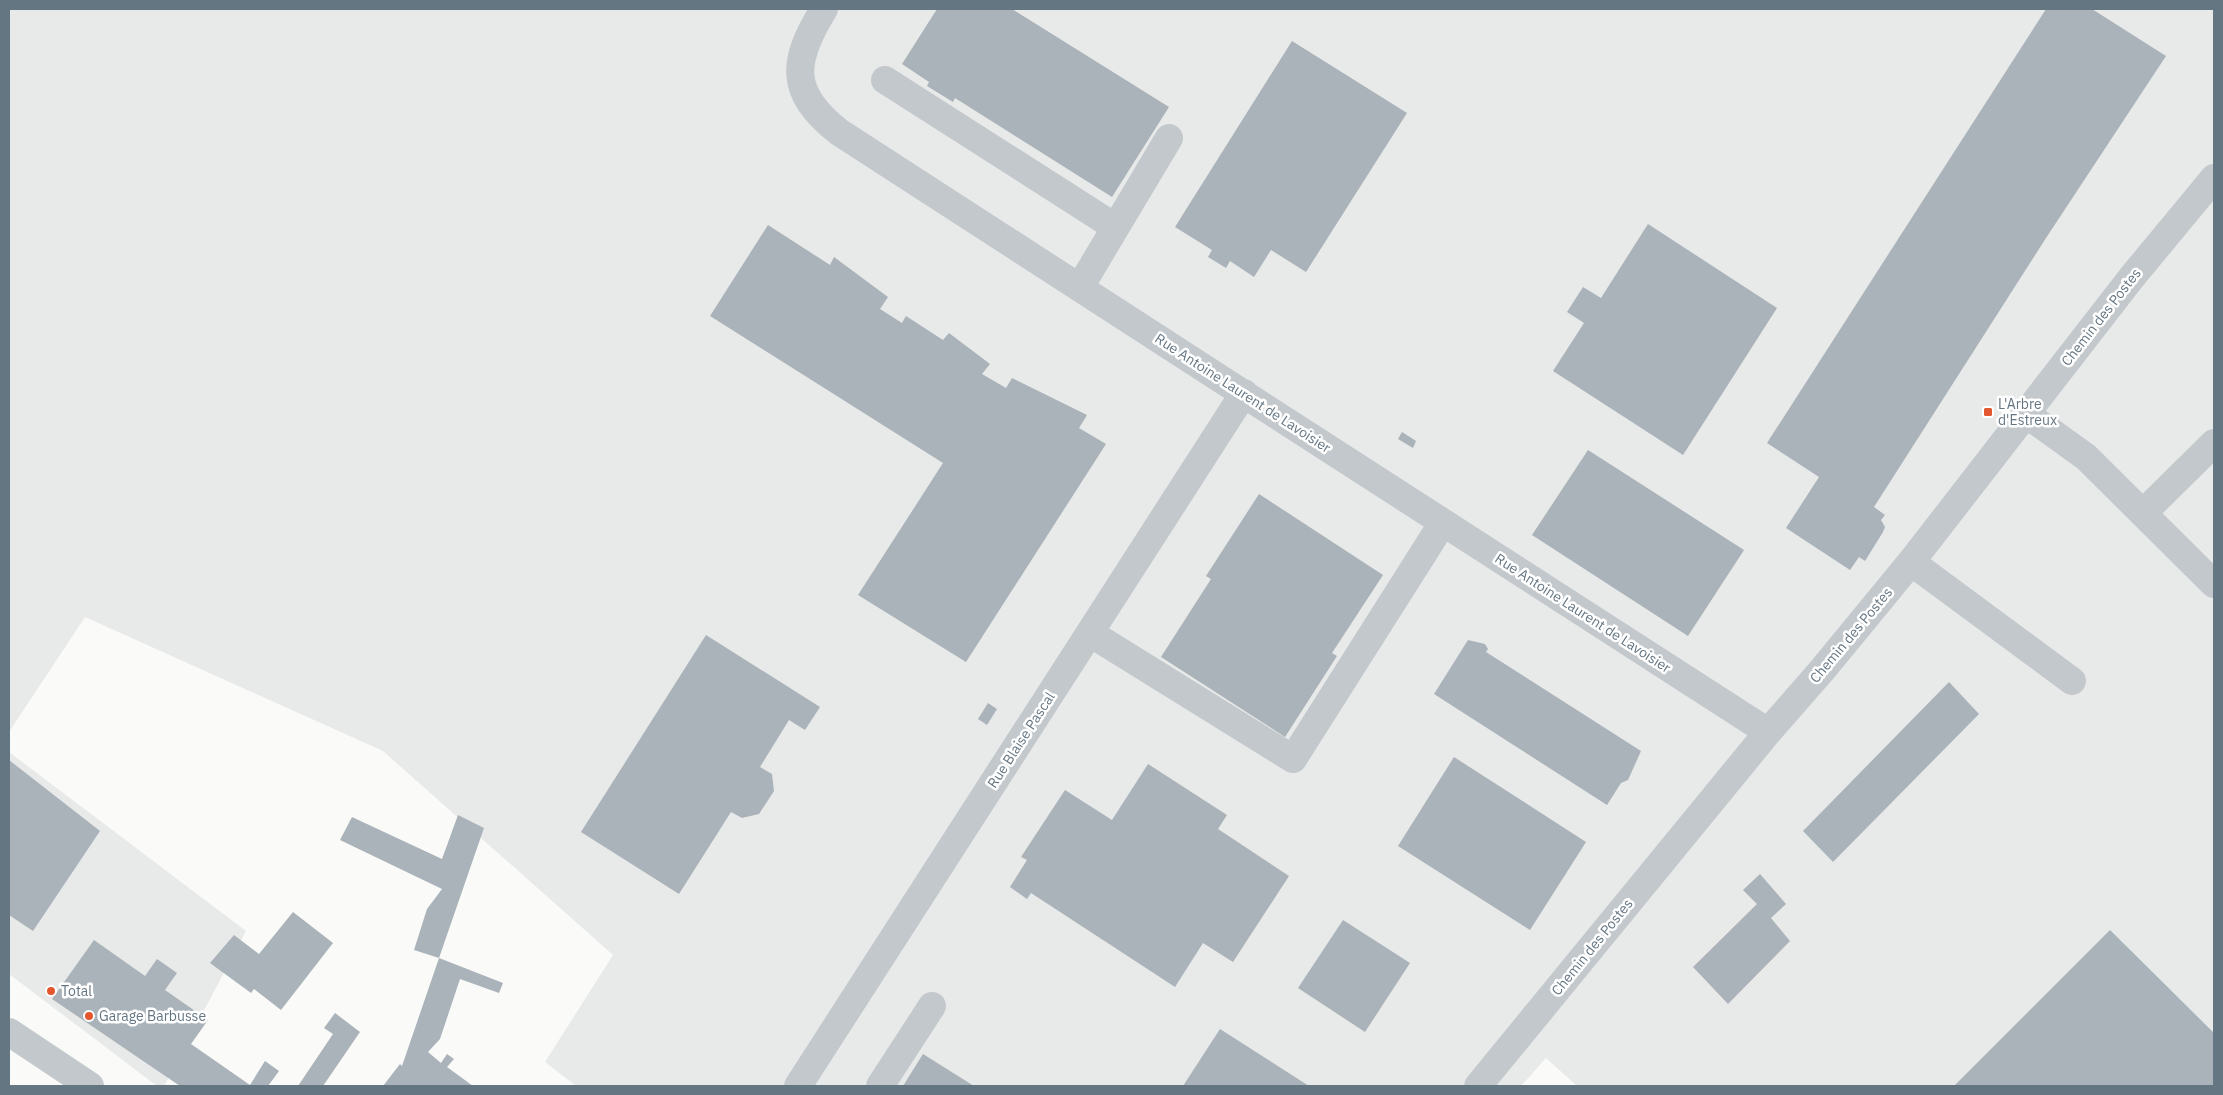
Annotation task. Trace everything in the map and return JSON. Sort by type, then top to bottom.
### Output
[{"type":"street","name":"Rue Antoine Laurent de Lavoisier","points":[[824,9],[806,40],[800,71],[807,101],[816,112],[839,132],[1244,393],[1442,524],[1768,732]]},
{"type":"street","points":[[885,80],[1115,227]]},
{"type":"street","points":[[1080,287],[1169,138]]},
{"type":"street","name":"Chemin des Postes","points":[[1478,1086],[1768,732],[1823,669],[1911,562],[2132,277],[2214,178]]},
{"type":"street","name":"Rue Blaise Pascal","points":[[798,1086],[1244,393]]},
{"type":"street","points":[[2026,414],[2086,457],[2214,584]]},
{"type":"street","points":[[2143,513],[2214,443]]},
{"type":"street","points":[[1090,633],[1293,760],[1442,524]]},
{"type":"street","points":[[1911,562],[2072,681]]},
{"type":"street","points":[[880,1086],[932,1006]]},
{"type":"street","points":[[9,1032],[90,1086]]},
{"type":"shaded area","points":[[9,9],[2214,9],[2214,1086],[1577,1086],[1546,1058],[1521,1086],[576,1086],[545,1062],[613,955],[383,751],[85,617],[9,732]]},
{"type":"shaded area","points":[[9,752],[246,931],[164,1086],[157,1086],[9,974]]},
{"type":"building","points":[[937,9],[1012,9],[1169,107],[1112,197],[955,98],[953,102],[927,86],[929,82],[902,64]]},
{"type":"building","points":[[2046,9],[2092,9],[2166,56],[2046,238],[1874,507],[1885,515],[1881,520],[1885,527],[1865,561],[1859,557],[1850,570],[1786,528],[1819,477],[1767,443]]},
{"type":"building","points":[[1292,41],[1407,113],[1306,272],[1271,250],[1254,277],[1230,261],[1226,268],[1208,257],[1212,250],[1175,227]]},
{"type":"building","points":[[1648,224],[1777,308],[1683,455],[1553,371],[1584,323],[1567,312],[1583,287],[1601,298]]},
{"type":"building","points":[[768,225],[830,265],[834,257],[888,297],[880,309],[902,323],[906,316],[943,340],[949,333],[990,364],[982,374],[1006,388],[1012,378],[1087,415],[1079,428],[1106,444],[966,662],[858,595],[943,463],[710,316]]},
{"type":"building","points":[[1402,432],[1416,441],[1413,448],[1398,439]]},
{"type":"building","points":[[1588,450],[1744,550],[1688,636],[1532,535]]},
{"type":"building","points":[[1259,494],[1383,575],[1332,653],[1337,656],[1285,737],[1161,657],[1211,579],[1206,576]]},
{"type":"building","points":[[706,635],[820,707],[805,730],[789,720],[760,767],[772,774],[774,791],[759,814],[742,818],[731,812],[679,894],[581,832]]},
{"type":"building","points":[[1468,640],[1485,644],[1488,649],[1486,652],[1641,751],[1628,780],[1621,783],[1607,805],[1434,694]]},
{"type":"building","points":[[1949,682],[1979,714],[1833,862],[1803,831]]},
{"type":"building","points":[[988,703],[997,709],[987,725],[978,719]]},
{"type":"building","points":[[1454,757],[1586,842],[1530,930],[1398,846]]},
{"type":"building","points":[[9,760],[100,831],[33,931],[9,915]]},
{"type":"building","points":[[1148,764],[1227,815],[1218,829],[1289,876],[1233,962],[1203,943],[1175,987],[1031,893],[1027,899],[1010,887],[1027,860],[1021,857],[1065,790],[1112,820]]},
{"type":"building","points":[[458,815],[484,828],[439,958],[414,950],[427,909],[442,889],[340,840],[352,817],[442,859]]},
{"type":"building","points":[[1760,874],[1786,904],[1771,918],[1790,941],[1728,1004],[1693,967],[1757,904],[1743,890]]},
{"type":"building","points":[[293,912],[333,943],[281,1010],[254,989],[251,993],[210,963],[234,935],[259,954]]},
{"type":"building","points":[[1343,920],[1410,963],[1365,1032],[1298,988]]},
{"type":"building","points":[[2110,930],[2214,1033],[2214,1086],[1954,1086]]},
{"type":"building","points":[[94,940],[145,976],[157,959],[177,973],[165,990],[208,1020],[191,1044],[250,1085],[265,1061],[279,1071],[268,1086],[180,1086],[52,999]]},
{"type":"building","points":[[439,958],[503,983],[499,993],[460,979],[440,1039],[428,1052],[441,1063],[447,1054],[454,1059],[447,1067],[473,1086],[383,1086],[400,1064],[402,1066]]},
{"type":"building","points":[[335,1013],[360,1032],[323,1086],[298,1086],[333,1034],[324,1028]]},
{"type":"building","points":[[1220,1029],[1309,1086],[1183,1086]]},
{"type":"building","points":[[923,1054],[974,1086],[903,1086]]},
{"type":"place","name":"L'Arbre d'Estreux","points":[[1988,412]]},
{"type":"place","name":"Total","points":[[51,991]]},
{"type":"place","name":"Garage Barbusse","points":[[89,1016]]}]
